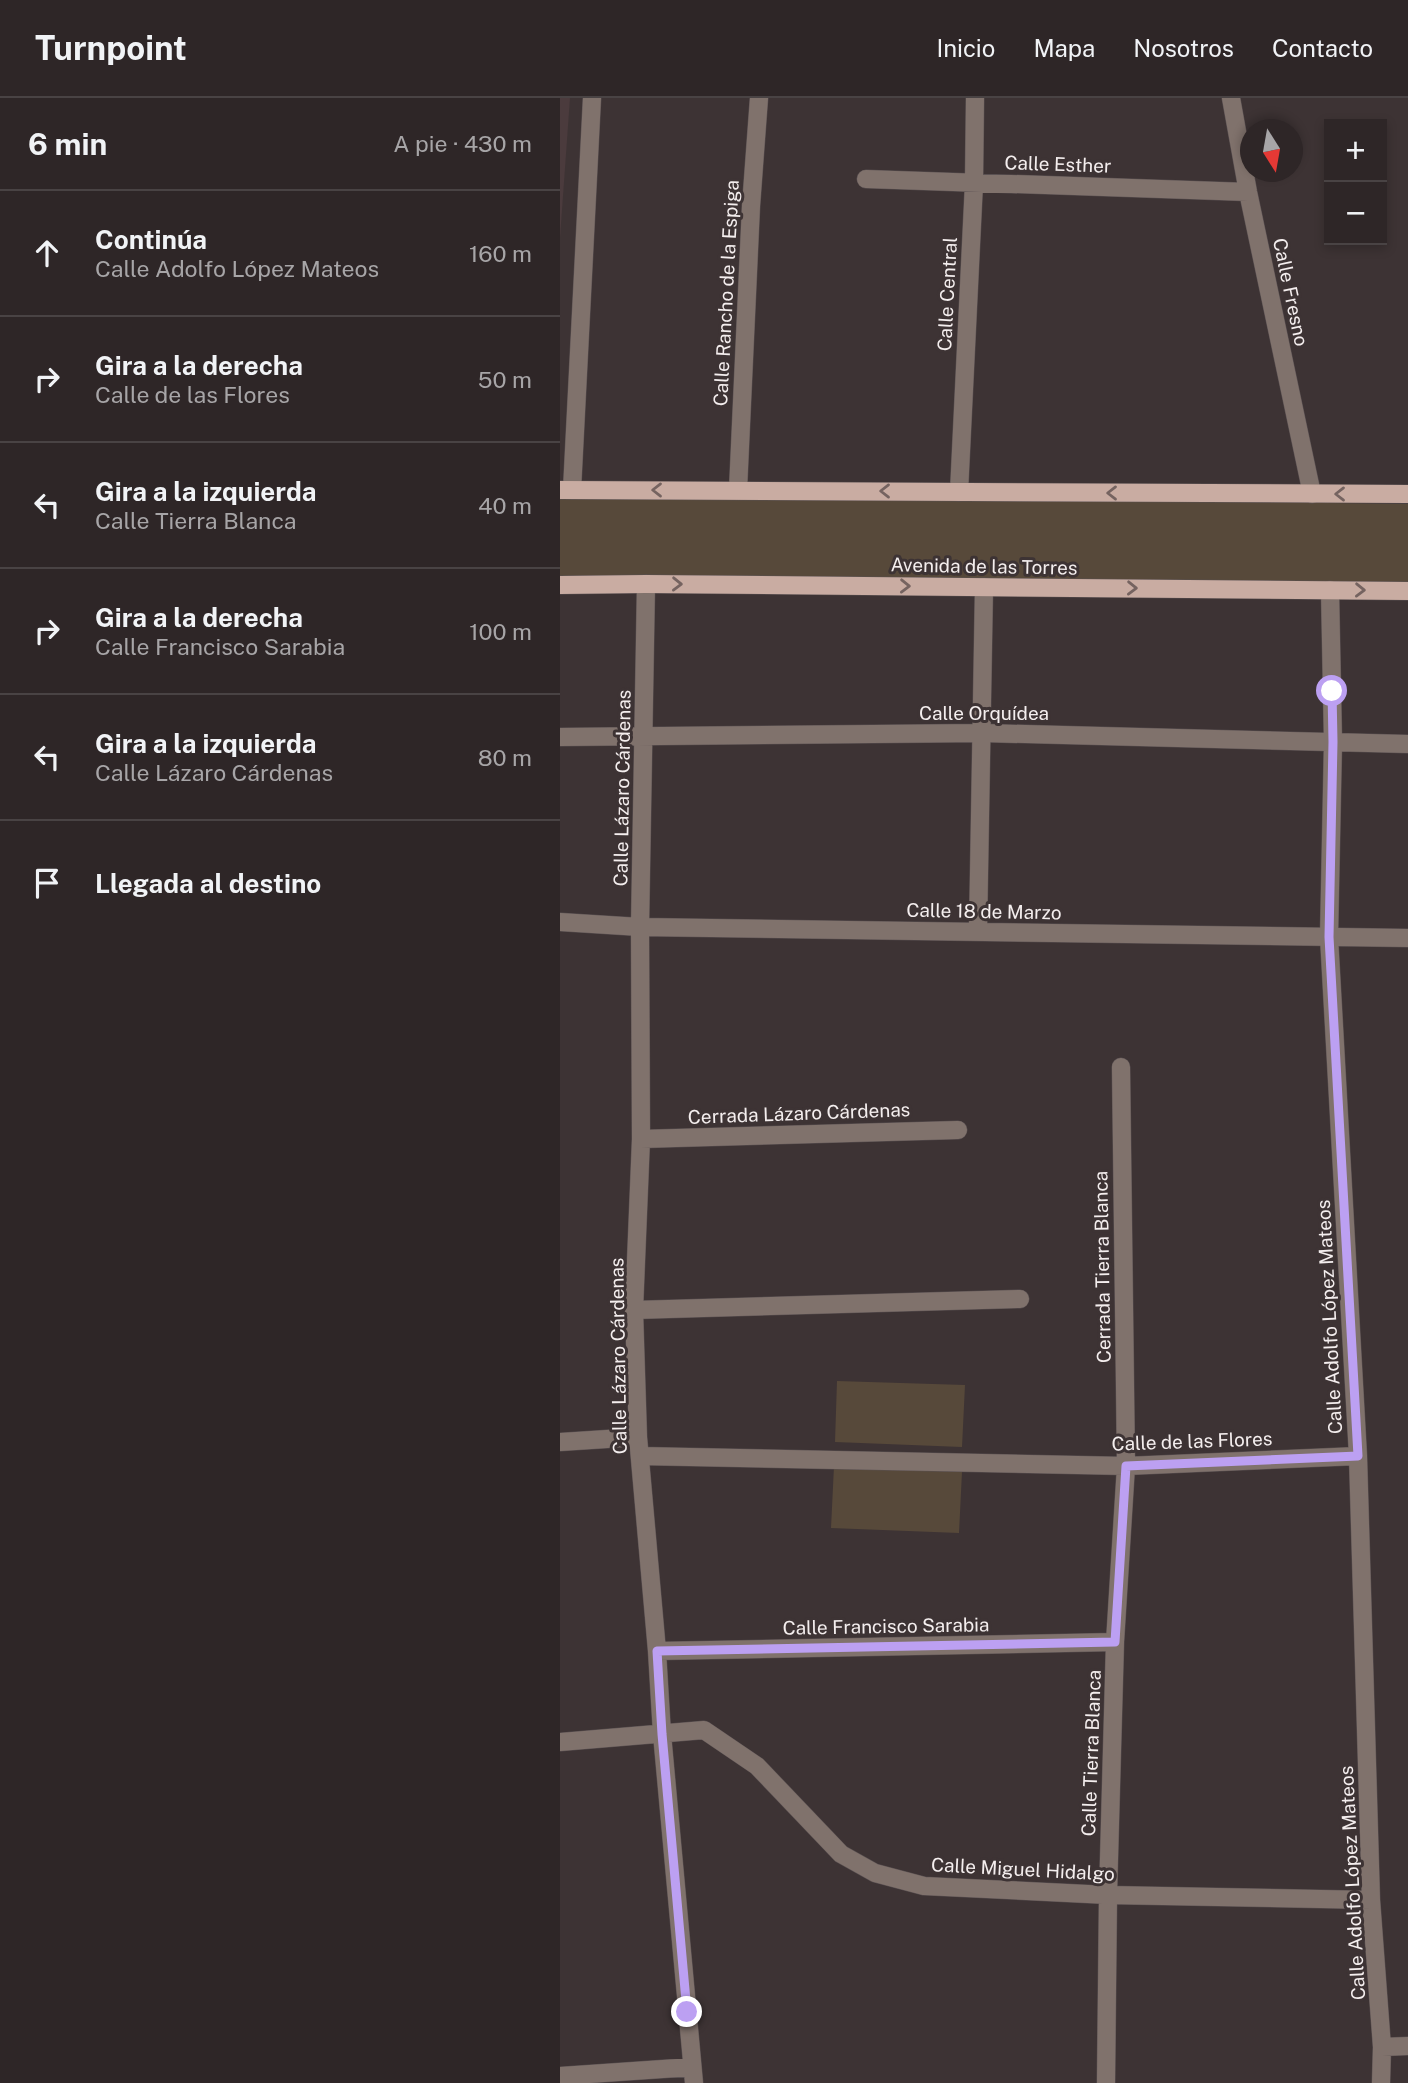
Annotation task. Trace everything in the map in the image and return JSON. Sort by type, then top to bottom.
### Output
[{"type":"main road","points":[[566,490],[1408,494]]},
{"type":"main road","name":"Avenida de las Torres","points":[[560,585],[1408,591]]},
{"type":"street","points":[[566,490],[592,98]]},
{"type":"street","name":"Calle Rancho de la Espiga","points":[[737,490],[759,98]]},
{"type":"street","name":"Calle Central","points":[[959,492],[974,183],[975,98]]},
{"type":"street","name":"Calle Fresno","points":[[1231,98],[1248,192],[1312,494]]},
{"type":"street","name":"Calle Esther","points":[[866,179],[1248,192]]},
{"type":"street","name":"Calle Lázaro Cárdenas","points":[[646,584],[640,927],[641,1139],[634,1310],[638,1437],[693,2075]]},
{"type":"street","points":[[978,932],[984,587]]},
{"type":"street","name":"Calle Adolfo López Mateos","points":[[1331,590],[1333,742],[1329,937],[1358,1456],[1371,1900],[1382,2047],[1381,2083]]},
{"type":"street","name":"Calle Orquídea","points":[[560,737],[982,733],[1408,744]]},
{"type":"street","name":"Calle 18 de Marzo","points":[[560,922],[640,927],[1408,938]]},
{"type":"street","name":"Cerrada Tierra Blanca","points":[[1121,1067],[1126,1466]]},
{"type":"street","name":"Cerrada Lázaro Cárdenas","points":[[641,1139],[958,1130]]},
{"type":"street","points":[[634,1310],[1020,1299]]},
{"type":"street","points":[[560,1442],[638,1437]]},
{"type":"street","name":"Calle de las Flores","points":[[640,1456],[1126,1466],[1358,1456]]},
{"type":"street","name":"Calle Tierra Blanca","points":[[1106,2083],[1115,1642],[1126,1466]]},
{"type":"street","name":"Calle Francisco Sarabia","points":[[657,1651],[1115,1642]]},
{"type":"street","name":"Calle Miguel Hidalgo","points":[[560,1742],[705,1730],[757,1766],[842,1854],[875,1873],[924,1885],[1108,1895],[1371,1900]]},
{"type":"street","points":[[1382,2047],[1408,2046]]},
{"type":"street","points":[[560,2076],[693,2075]]},
{"type":"shaded area","points":[[560,98],[570,98],[560,238]]},
{"type":"shaded area","points":[[560,494],[1408,504],[1408,584],[560,577]]},
{"type":"shaded area","points":[[837,1381],[965,1385],[962,1447],[835,1442]]},
{"type":"shaded area","points":[[834,1466],[962,1472],[959,1533],[831,1528]]},
{"type":"route","points":[[687,2012],[657,1651],[1115,1642],[1126,1466],[1358,1456],[1329,937],[1332,691]]}]
